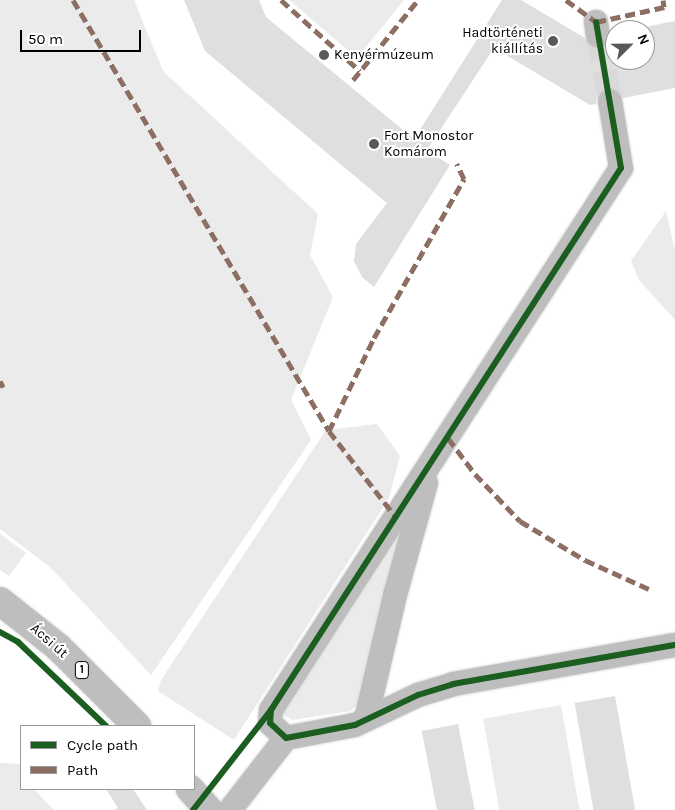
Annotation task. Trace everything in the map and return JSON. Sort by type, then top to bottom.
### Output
[{"type":"main road","name":"Ácsi út","points":[[0,601],[58,647],[136,725]]},
{"type":"main road","points":[[191,790],[209,810]]},
{"type":"street","points":[[286,738],[270,723],[271,710],[622,168],[610,101]]},
{"type":"street","points":[[366,719],[430,467]]},
{"type":"street","points":[[386,530],[401,527],[411,536]]},
{"type":"street","points":[[230,810],[286,738],[355,725],[418,696],[453,684],[675,645]]},
{"type":"shaded area","points":[[0,0],[134,0],[163,71],[318,214],[310,255],[333,297],[291,400],[311,440],[151,675],[51,568],[0,529]]},
{"type":"shaded area","points":[[289,0],[404,0],[357,58]]},
{"type":"shaded area","points":[[666,211],[675,251],[675,320],[639,280],[631,261]]},
{"type":"shaded area","points":[[377,424],[400,456],[389,498],[234,740],[158,691],[161,680],[326,430]]},
{"type":"shaded area","points":[[392,532],[405,534],[361,703],[350,711],[293,720],[279,713]]},
{"type":"shaded area","points":[[0,534],[26,553],[9,576],[0,570]]},
{"type":"shaded area","points":[[561,705],[580,810],[499,810],[483,719]]},
{"type":"shaded area","points":[[0,763],[20,764],[20,790],[35,790],[54,810],[0,810]]},
{"type":"building","name":"Fort Monostor Komárom","points":[[184,0],[259,0],[266,17],[414,139],[502,0],[521,0],[585,38],[593,49],[605,47],[605,70],[655,70],[655,25],[675,21],[675,88],[623,98],[615,88],[607,88],[597,96],[596,104],[590,105],[494,48],[427,150],[450,165],[374,287],[362,277],[354,261],[356,244],[387,203],[205,51]]},
{"type":"building","points":[[615,696],[635,810],[593,810],[575,703]]},
{"type":"building","points":[[458,724],[475,810],[437,810],[422,731]]},
{"type":"building","points":[[107,790],[134,790],[147,810],[114,810],[118,808]]},
{"type":"tunnel","points":[[598,36],[610,101]]},
{"type":"marked path","points":[[73,0],[329,431],[395,516]]},
{"type":"marked path","points":[[281,0],[360,71]]},
{"type":"marked path","points":[[353,80],[418,0]]},
{"type":"marked path","points":[[566,0],[596,22],[664,7],[663,0]]},
{"type":"marked path","points":[[329,431],[374,338],[464,179],[457,164]]},
{"type":"marked path","points":[[0,381],[3,387]]},
{"type":"marked path","points":[[448,438],[475,474],[520,521],[585,560],[651,590]]},
{"type":"cycle path","points":[[193,810],[271,710],[621,168],[596,22]]},
{"type":"cycle path","points":[[0,632],[18,642],[105,725]]},
{"type":"cycle path","points":[[271,710],[270,723],[286,738],[355,725],[418,695],[453,684],[675,645]]},
{"type":"place","name":"Hadtörténeti kiállítás","points":[[553,41]]},
{"type":"place","name":"Kenyérmúzeum","points":[[324,55]]},
{"type":"place","name":"Fort Monostor Komárom","points":[[374,144]]}]
